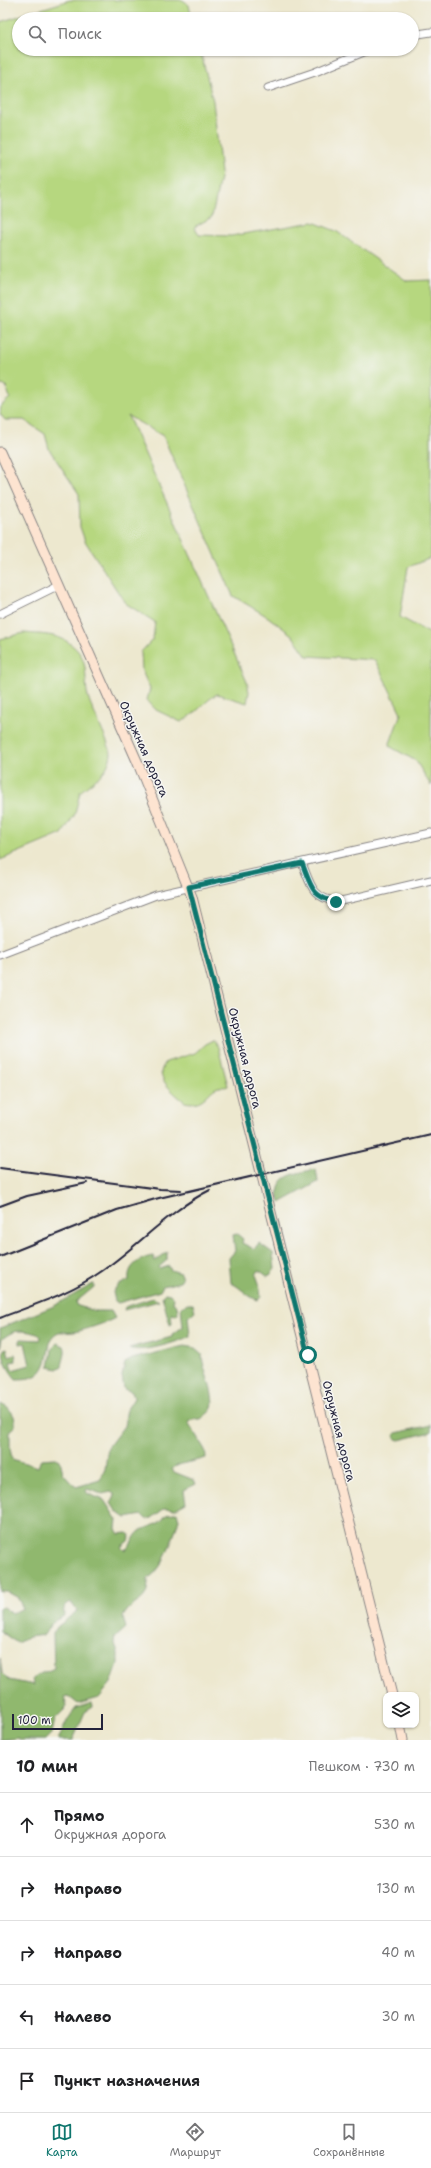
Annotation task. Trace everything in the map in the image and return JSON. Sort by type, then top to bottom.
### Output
[{"type":"main road","name":"Окружная дорога","points":[[0,452],[60,584],[137,761],[189,887],[263,1174],[391,1692]]},
{"type":"main road","points":[[401,1728],[403,1740]]},
{"type":"street","points":[[419,34],[431,32]]},
{"type":"street","points":[[268,88],[315,72],[354,56]]},
{"type":"street","points":[[0,614],[60,584]]},
{"type":"street","points":[[0,955],[137,901],[189,887],[431,833]]},
{"type":"street","points":[[302,863],[315,894],[325,900],[336,902],[431,880]]},
{"type":"green space","points":[[70,0],[183,0],[189,5],[190,12],[32,12]]},
{"type":"green space","points":[[12,18],[12,56],[202,56],[213,101],[221,173],[212,217],[194,227],[199,235],[231,236],[313,222],[336,231],[407,281],[431,280],[431,558],[408,567],[400,617],[431,634],[431,786],[416,761],[389,746],[401,713],[375,660],[307,656],[292,635],[268,617],[233,596],[163,436],[128,416],[247,682],[249,692],[247,703],[217,694],[191,716],[181,722],[156,710],[147,700],[150,689],[142,671],[141,652],[153,639],[155,622],[125,603],[85,541],[80,527],[79,494],[49,449],[45,434],[24,420],[5,420],[0,414],[1,406],[10,398],[6,386],[0,385],[0,22]]},
{"type":"green space","points":[[24,633],[53,636],[65,640],[81,655],[85,666],[88,697],[111,753],[110,760],[104,771],[80,792],[75,814],[62,834],[0,860],[0,639]]},
{"type":"green space","points":[[213,1040],[218,1047],[228,1086],[215,1088],[202,1100],[197,1102],[185,1102],[170,1089],[164,1081],[161,1073],[162,1069],[166,1062],[195,1053],[205,1044]]},
{"type":"green space","points":[[316,1169],[318,1182],[280,1203],[278,1193],[279,1186],[282,1181],[293,1174]]},
{"type":"green space","points":[[237,1234],[243,1239],[242,1243],[254,1249],[259,1243],[273,1253],[275,1269],[270,1275],[267,1276],[259,1270],[256,1275],[261,1297],[258,1300],[254,1299],[231,1283],[229,1258],[235,1251],[233,1235]]},
{"type":"green space","points":[[167,1252],[167,1260],[159,1267],[160,1269],[169,1266],[171,1270],[180,1273],[182,1279],[180,1282],[163,1286],[160,1291],[118,1303],[115,1301],[113,1292],[117,1286],[129,1280],[130,1271],[135,1264],[143,1259],[153,1256],[155,1261]]},
{"type":"green space","points":[[93,1284],[94,1287],[76,1302],[78,1306],[96,1311],[111,1311],[115,1318],[83,1330],[74,1332],[58,1332],[50,1340],[47,1359],[40,1373],[28,1378],[16,1379],[5,1361],[3,1353],[4,1349],[7,1348],[9,1356],[15,1354],[16,1361],[10,1362],[12,1370],[30,1365],[25,1343],[20,1344],[20,1341],[21,1339],[40,1340],[41,1337],[38,1334],[30,1332],[15,1332],[2,1339],[0,1348],[0,1328],[54,1306]]},
{"type":"green space","points":[[165,1293],[170,1294],[174,1298],[173,1303],[177,1306],[178,1313],[176,1315],[171,1314],[172,1324],[170,1325],[162,1296]]},
{"type":"green space","points":[[153,1298],[159,1301],[124,1310],[125,1307]]},
{"type":"green space","points":[[188,1304],[193,1304],[195,1311],[188,1317],[190,1336],[169,1344],[141,1350],[129,1348],[172,1337],[172,1334],[183,1327],[181,1307]]},
{"type":"green space","points":[[57,1343],[64,1346],[65,1351],[62,1366],[57,1369],[49,1367],[52,1350]]},
{"type":"green space","points":[[184,1346],[195,1348],[202,1354],[204,1368],[213,1398],[213,1405],[209,1412],[201,1419],[194,1419],[188,1422],[205,1450],[206,1458],[183,1463],[172,1469],[174,1472],[194,1480],[196,1484],[184,1490],[186,1503],[175,1509],[165,1508],[152,1518],[146,1519],[142,1515],[126,1518],[116,1511],[111,1503],[115,1495],[111,1492],[102,1494],[87,1489],[86,1491],[88,1494],[104,1500],[117,1520],[116,1529],[119,1534],[127,1533],[130,1535],[129,1540],[121,1547],[124,1550],[127,1549],[140,1531],[160,1522],[166,1515],[177,1512],[179,1520],[171,1544],[163,1561],[154,1574],[148,1578],[146,1593],[143,1598],[131,1607],[123,1617],[126,1628],[114,1639],[118,1654],[118,1664],[111,1683],[99,1698],[78,1704],[68,1696],[64,1697],[67,1707],[55,1719],[52,1733],[45,1740],[20,1740],[19,1738],[0,1740],[0,1658],[2,1673],[9,1680],[34,1685],[32,1680],[34,1677],[54,1668],[53,1634],[57,1627],[77,1611],[71,1602],[67,1604],[64,1608],[64,1616],[52,1622],[44,1635],[29,1637],[17,1643],[0,1631],[0,1608],[4,1607],[11,1614],[23,1608],[17,1597],[7,1592],[0,1592],[0,1404],[7,1407],[12,1412],[15,1422],[15,1426],[10,1430],[10,1448],[12,1459],[38,1467],[41,1459],[56,1458],[60,1460],[63,1473],[76,1487],[100,1480],[105,1469],[108,1447],[124,1426],[127,1409],[134,1398],[132,1392],[124,1389],[122,1376],[125,1363],[132,1359]]},
{"type":"green space","points":[[431,1425],[431,1432],[399,1440],[396,1439],[394,1435],[396,1433]]},
{"type":"green space","points":[[92,1703],[93,1707],[85,1712],[73,1740],[58,1740],[68,1719],[76,1708]]},
{"type":"railway","points":[[0,1257],[117,1210],[159,1198],[431,1135]]},
{"type":"railway","points":[[0,1168],[160,1189],[181,1190]]},
{"type":"railway","points":[[0,1206],[27,1196],[87,1183]]},
{"type":"railway","points":[[0,1318],[53,1298],[90,1279],[116,1261],[181,1207],[210,1190]]},
{"type":"route","points":[[308,1355],[189,887],[302,863],[315,894],[325,900],[336,902]]}]
